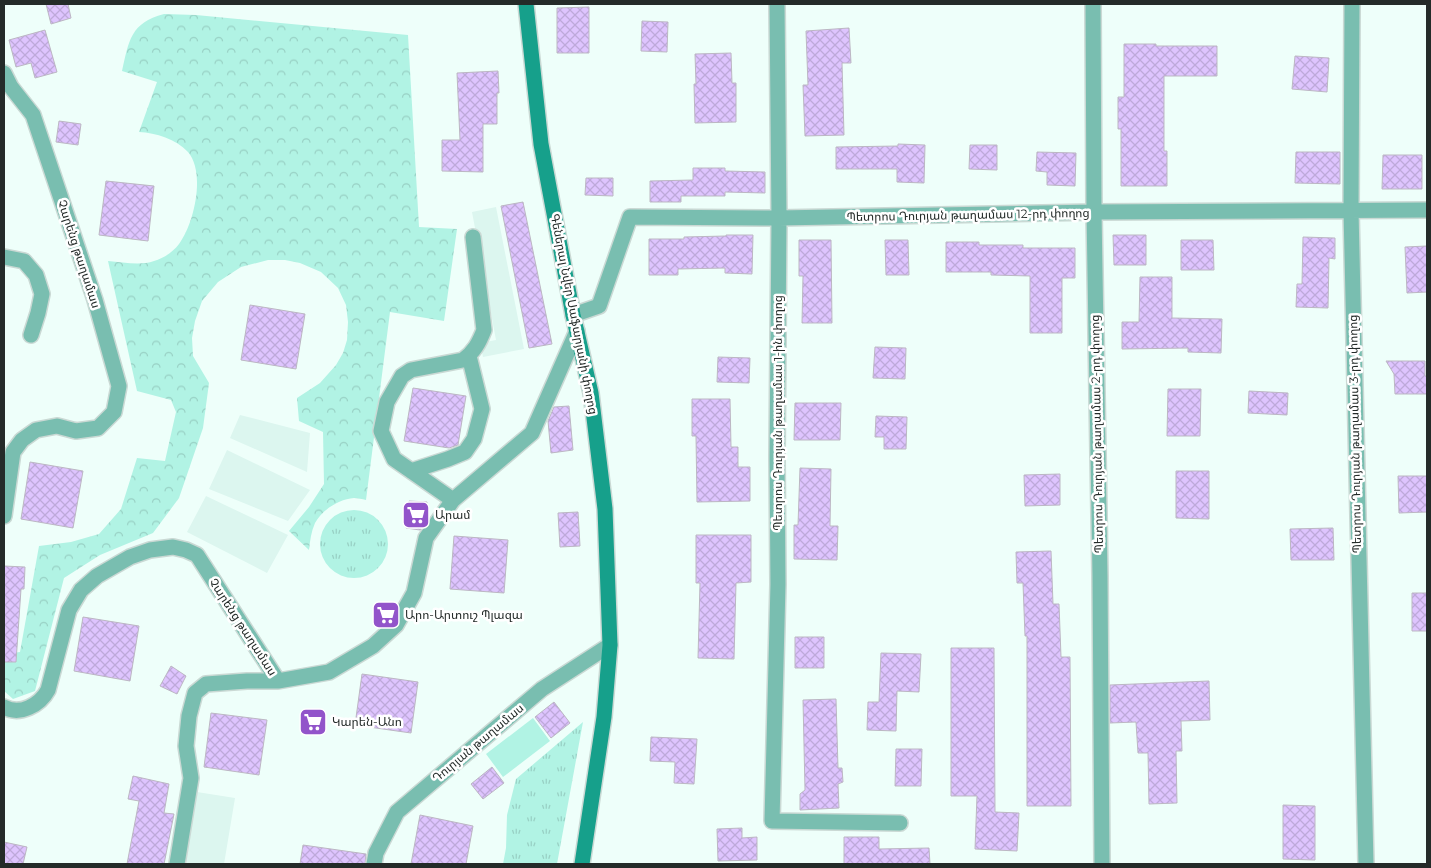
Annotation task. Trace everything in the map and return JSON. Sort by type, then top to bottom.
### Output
[{"type":"main road","name":"Գեներալ Նվեր Սաֆարյանի փողոց","points":[[526,4],[541,144],[573,315],[591,392],[606,509],[610,645],[604,718],[582,864]]},
{"type":"street","name":"Պետրոս Դուրյան թաղամաս 1-ին փողոց","points":[[777,4],[779,218],[778,584],[772,821],[900,823]]},
{"type":"street","name":"Պետրոս Դուրյան թաղամաս 2-րդ փողոց","points":[[1093,4],[1102,864]]},
{"type":"street","name":"Պետրոս Դուրյան թաղամաս 3-րդ փողոց","points":[[1352,4],[1351,210],[1366,864]]},
{"type":"street","name":"Չարենց թաղամաս","points":[[4,73],[11,87],[33,116],[95,300],[119,386],[114,412],[98,428],[76,431],[57,426],[36,430],[22,440],[13,452],[4,516]]},
{"type":"street","name":"Պետրոս Դուրյան թաղամաս 12-րդ փողոց","points":[[573,315],[599,306],[630,217],[779,218],[1094,212],[1427,210]]},
{"type":"street","points":[[453,500],[394,459],[381,431],[387,402],[402,376],[411,370],[462,360],[469,356],[479,344],[484,330],[473,237]]},
{"type":"street","points":[[4,257],[24,261],[36,275],[42,294],[31,335]]},
{"type":"street","name":"Չարենց թաղամաս","points":[[4,707],[15,710],[25,709],[37,703],[48,690],[69,610],[81,590],[97,576],[130,557],[150,550],[173,547],[197,555],[278,681],[328,672],[373,646],[396,625],[414,592],[426,538],[453,500],[532,433],[577,331]]},
{"type":"street","points":[[411,471],[448,460],[465,452],[474,438],[482,409],[469,356]]},
{"type":"street","name":"Դուրյան թաղամաս","points":[[374,864],[376,853],[397,812],[542,689],[610,645]]},
{"type":"street","points":[[177,864],[191,778],[186,746],[189,716],[195,694],[206,684],[278,681]]},
{"type":"shaded area","points":[[496,207],[524,349],[483,357],[480,343],[496,340],[472,212]]},
{"type":"shaded area","points":[[240,415],[310,433],[307,472],[230,438]]},
{"type":"shaded area","points":[[227,450],[310,490],[288,521],[209,489]]},
{"type":"shaded area","points":[[206,496],[288,535],[267,573],[187,532]]},
{"type":"shaded area","points":[[197,792],[235,798],[224,864],[185,864]]},
{"type":"green space","points":[[164,14],[196,15],[408,35],[419,227],[457,229],[444,321],[390,312],[366,500],[348,499],[326,510],[315,523],[309,550],[289,531],[309,507],[324,484],[323,432],[299,421],[297,398],[320,383],[336,365],[343,353],[347,340],[348,322],[346,305],[338,288],[321,272],[300,263],[285,260],[268,260],[241,267],[218,282],[202,301],[195,321],[192,338],[193,356],[209,383],[203,428],[179,498],[153,533],[100,555],[64,578],[35,691],[13,699],[4,691],[4,654],[20,652],[39,546],[71,542],[99,534],[121,509],[137,458],[165,461],[176,412],[171,400],[137,391],[108,261],[143,263],[165,256],[179,244],[193,212],[197,185],[196,172],[188,152],[183,147],[165,138],[139,132],[157,82],[122,71],[129,42],[138,28],[144,22]]},
{"type":"green space","points":[[354,510],[367,513],[378,520],[385,531],[388,544],[385,557],[378,568],[367,575],[354,578],[341,575],[330,568],[323,557],[320,544],[323,531],[330,520],[341,513]]},
{"type":"green space","points":[[533,718],[550,741],[503,777],[486,754]]},
{"type":"green space","points":[[583,722],[557,864],[503,864],[506,848],[507,815],[516,779]]},
{"type":"building","points":[[46,4],[68,4],[71,18],[51,24]]},
{"type":"building","points":[[589,7],[589,53],[557,53],[557,8]]},
{"type":"building","points":[[642,21],[668,22],[667,52],[641,51]]},
{"type":"building","points":[[849,28],[851,63],[842,63],[844,135],[805,136],[803,85],[808,85],[806,31]]},
{"type":"building","points":[[45,30],[57,72],[35,78],[31,63],[16,67],[9,40]]},
{"type":"building","points":[[1124,44],[1217,46],[1217,76],[1164,76],[1164,151],[1167,151],[1167,186],[1121,186],[1121,129],[1118,129],[1118,97],[1124,97]]},
{"type":"building","points":[[731,53],[732,83],[736,83],[736,122],[695,123],[695,54]]},
{"type":"building","points":[[1295,56],[1329,58],[1327,92],[1292,89]]},
{"type":"building","points":[[498,71],[497,124],[483,124],[483,172],[442,171],[442,140],[460,140],[457,73]]},
{"type":"building","points":[[59,121],[81,124],[78,145],[56,142]]},
{"type":"building","points":[[898,144],[925,145],[924,183],[897,182],[897,169],[836,169],[836,147],[898,146]]},
{"type":"building","points":[[970,145],[997,145],[997,170],[969,169]]},
{"type":"building","points":[[1037,152],[1076,153],[1075,186],[1047,185],[1047,172],[1036,171]]},
{"type":"building","points":[[1296,152],[1340,152],[1340,184],[1295,183]]},
{"type":"building","points":[[1383,155],[1422,155],[1422,189],[1382,189]]},
{"type":"building","points":[[693,168],[725,168],[725,171],[765,172],[765,193],[725,192],[725,196],[681,196],[681,202],[650,202],[650,181],[693,180]]},
{"type":"building","points":[[586,178],[613,178],[613,196],[585,195]]},
{"type":"building","points":[[106,181],[154,186],[148,241],[99,235]]},
{"type":"building","points":[[523,202],[552,344],[529,348],[501,206]]},
{"type":"building","points":[[753,235],[752,274],[725,273],[725,268],[678,269],[678,275],[649,275],[649,239],[684,239],[684,237]]},
{"type":"building","points":[[1113,235],[1146,235],[1146,265],[1114,265]]},
{"type":"building","points":[[1303,237],[1335,238],[1335,259],[1329,258],[1328,308],[1296,307],[1297,284],[1302,284]]},
{"type":"building","points":[[799,240],[831,240],[832,323],[802,323],[803,276],[799,276]]},
{"type":"building","points":[[885,240],[908,240],[909,275],[886,275]]},
{"type":"building","points":[[1181,240],[1213,240],[1214,270],[1181,270]]},
{"type":"building","points":[[946,242],[979,242],[979,245],[1023,245],[1023,248],[1075,248],[1075,278],[1062,278],[1062,333],[1030,333],[1030,276],[991,275],[991,272],[946,272]]},
{"type":"building","points":[[1427,246],[1427,292],[1407,293],[1405,247]]},
{"type":"building","points":[[1140,277],[1172,277],[1172,318],[1222,319],[1221,353],[1188,352],[1188,348],[1122,349],[1122,322],[1139,322]]},
{"type":"building","points":[[250,305],[305,314],[296,369],[241,360]]},
{"type":"building","points":[[875,347],[906,348],[905,379],[873,378]]},
{"type":"building","points":[[718,357],[750,358],[749,383],[717,382]]},
{"type":"building","points":[[1386,361],[1425,361],[1427,394],[1395,394],[1394,374]]},
{"type":"building","points":[[413,388],[466,396],[458,445],[449,448],[404,441]]},
{"type":"building","points":[[1168,389],[1201,389],[1200,436],[1167,436]]},
{"type":"building","points":[[1249,391],[1288,393],[1287,415],[1248,413]]},
{"type":"building","points":[[692,399],[730,399],[731,447],[738,447],[738,467],[750,467],[750,501],[697,502],[696,436],[692,436]]},
{"type":"building","points":[[795,403],[841,403],[840,440],[794,440]]},
{"type":"building","points":[[569,406],[573,450],[551,453],[548,421],[554,407]]},
{"type":"building","points":[[876,416],[907,417],[906,449],[884,449],[884,437],[875,437]]},
{"type":"building","points":[[30,462],[83,471],[73,528],[21,519]]},
{"type":"building","points":[[800,468],[831,469],[830,526],[838,526],[837,560],[794,559],[794,525],[798,525]]},
{"type":"building","points":[[1176,471],[1209,471],[1209,519],[1176,518]]},
{"type":"building","points":[[1060,474],[1060,505],[1025,506],[1024,475]]},
{"type":"building","points":[[1398,476],[1427,476],[1427,512],[1399,513]]},
{"type":"building","name":"Արամ","points":[[409,501],[427,502],[424,524],[420,530],[406,528]]},
{"type":"building","points":[[578,512],[580,546],[560,547],[558,513]]},
{"type":"building","points":[[1333,528],[1334,560],[1291,560],[1290,529]]},
{"type":"building","points":[[696,535],[751,535],[751,582],[736,583],[734,659],[698,658],[700,583],[696,583]]},
{"type":"building","points":[[454,536],[508,540],[504,593],[450,589]]},
{"type":"building","points":[[1051,551],[1053,604],[1059,604],[1061,657],[1070,657],[1071,806],[1027,806],[1027,636],[1025,636],[1023,583],[1017,583],[1016,552]]},
{"type":"building","points":[[4,566],[25,567],[24,589],[21,589],[16,662],[4,662]]},
{"type":"building","points":[[1412,593],[1427,593],[1427,631],[1412,631]]},
{"type":"building","points":[[83,617],[139,626],[130,681],[74,671]]},
{"type":"building","points":[[795,637],[824,637],[824,668],[795,668]]},
{"type":"building","points":[[951,648],[994,648],[995,812],[1019,813],[1017,851],[975,849],[977,796],[951,796]]},
{"type":"building","points":[[881,653],[921,654],[919,692],[897,691],[896,731],[867,730],[868,702],[879,702]]},
{"type":"building","points":[[171,666],[186,676],[177,694],[160,686]]},
{"type":"building","points":[[362,674],[418,682],[411,733],[355,725]]},
{"type":"building","points":[[1209,681],[1210,720],[1181,721],[1182,751],[1176,751],[1177,803],[1149,804],[1148,753],[1138,753],[1136,722],[1110,723],[1110,685]]},
{"type":"building","points":[[836,699],[838,768],[842,768],[843,782],[838,784],[839,808],[800,810],[800,794],[805,790],[803,700]]},
{"type":"building","points":[[554,702],[570,723],[551,738],[535,717]]},
{"type":"building","points":[[211,713],[267,720],[259,775],[204,767]]},
{"type":"building","points":[[651,737],[697,739],[694,784],[674,783],[675,762],[650,761]]},
{"type":"building","points":[[896,749],[922,749],[921,786],[895,786]]},
{"type":"building","points":[[492,767],[504,783],[483,799],[471,784]]},
{"type":"building","points":[[133,776],[169,784],[164,813],[174,814],[164,864],[127,864],[139,801],[128,799]]},
{"type":"building","points":[[1283,805],[1315,806],[1315,860],[1283,859]]},
{"type":"building","points":[[420,815],[473,826],[466,864],[411,864]]},
{"type":"building","points":[[742,828],[742,838],[757,837],[757,860],[718,861],[717,829]]},
{"type":"building","points":[[844,837],[879,837],[879,849],[929,848],[930,864],[844,864]]},
{"type":"building","points":[[4,842],[27,847],[23,864],[4,864]]},
{"type":"building","points":[[303,845],[366,854],[365,864],[300,864]]},
{"type":"place","name":"Արամ","points":[[416,515]]},
{"type":"place","name":"Արո-Արտուշ Պլազա","points":[[386,615]]},
{"type":"place","name":"Կարեն-Անո","points":[[313,722]]}]
